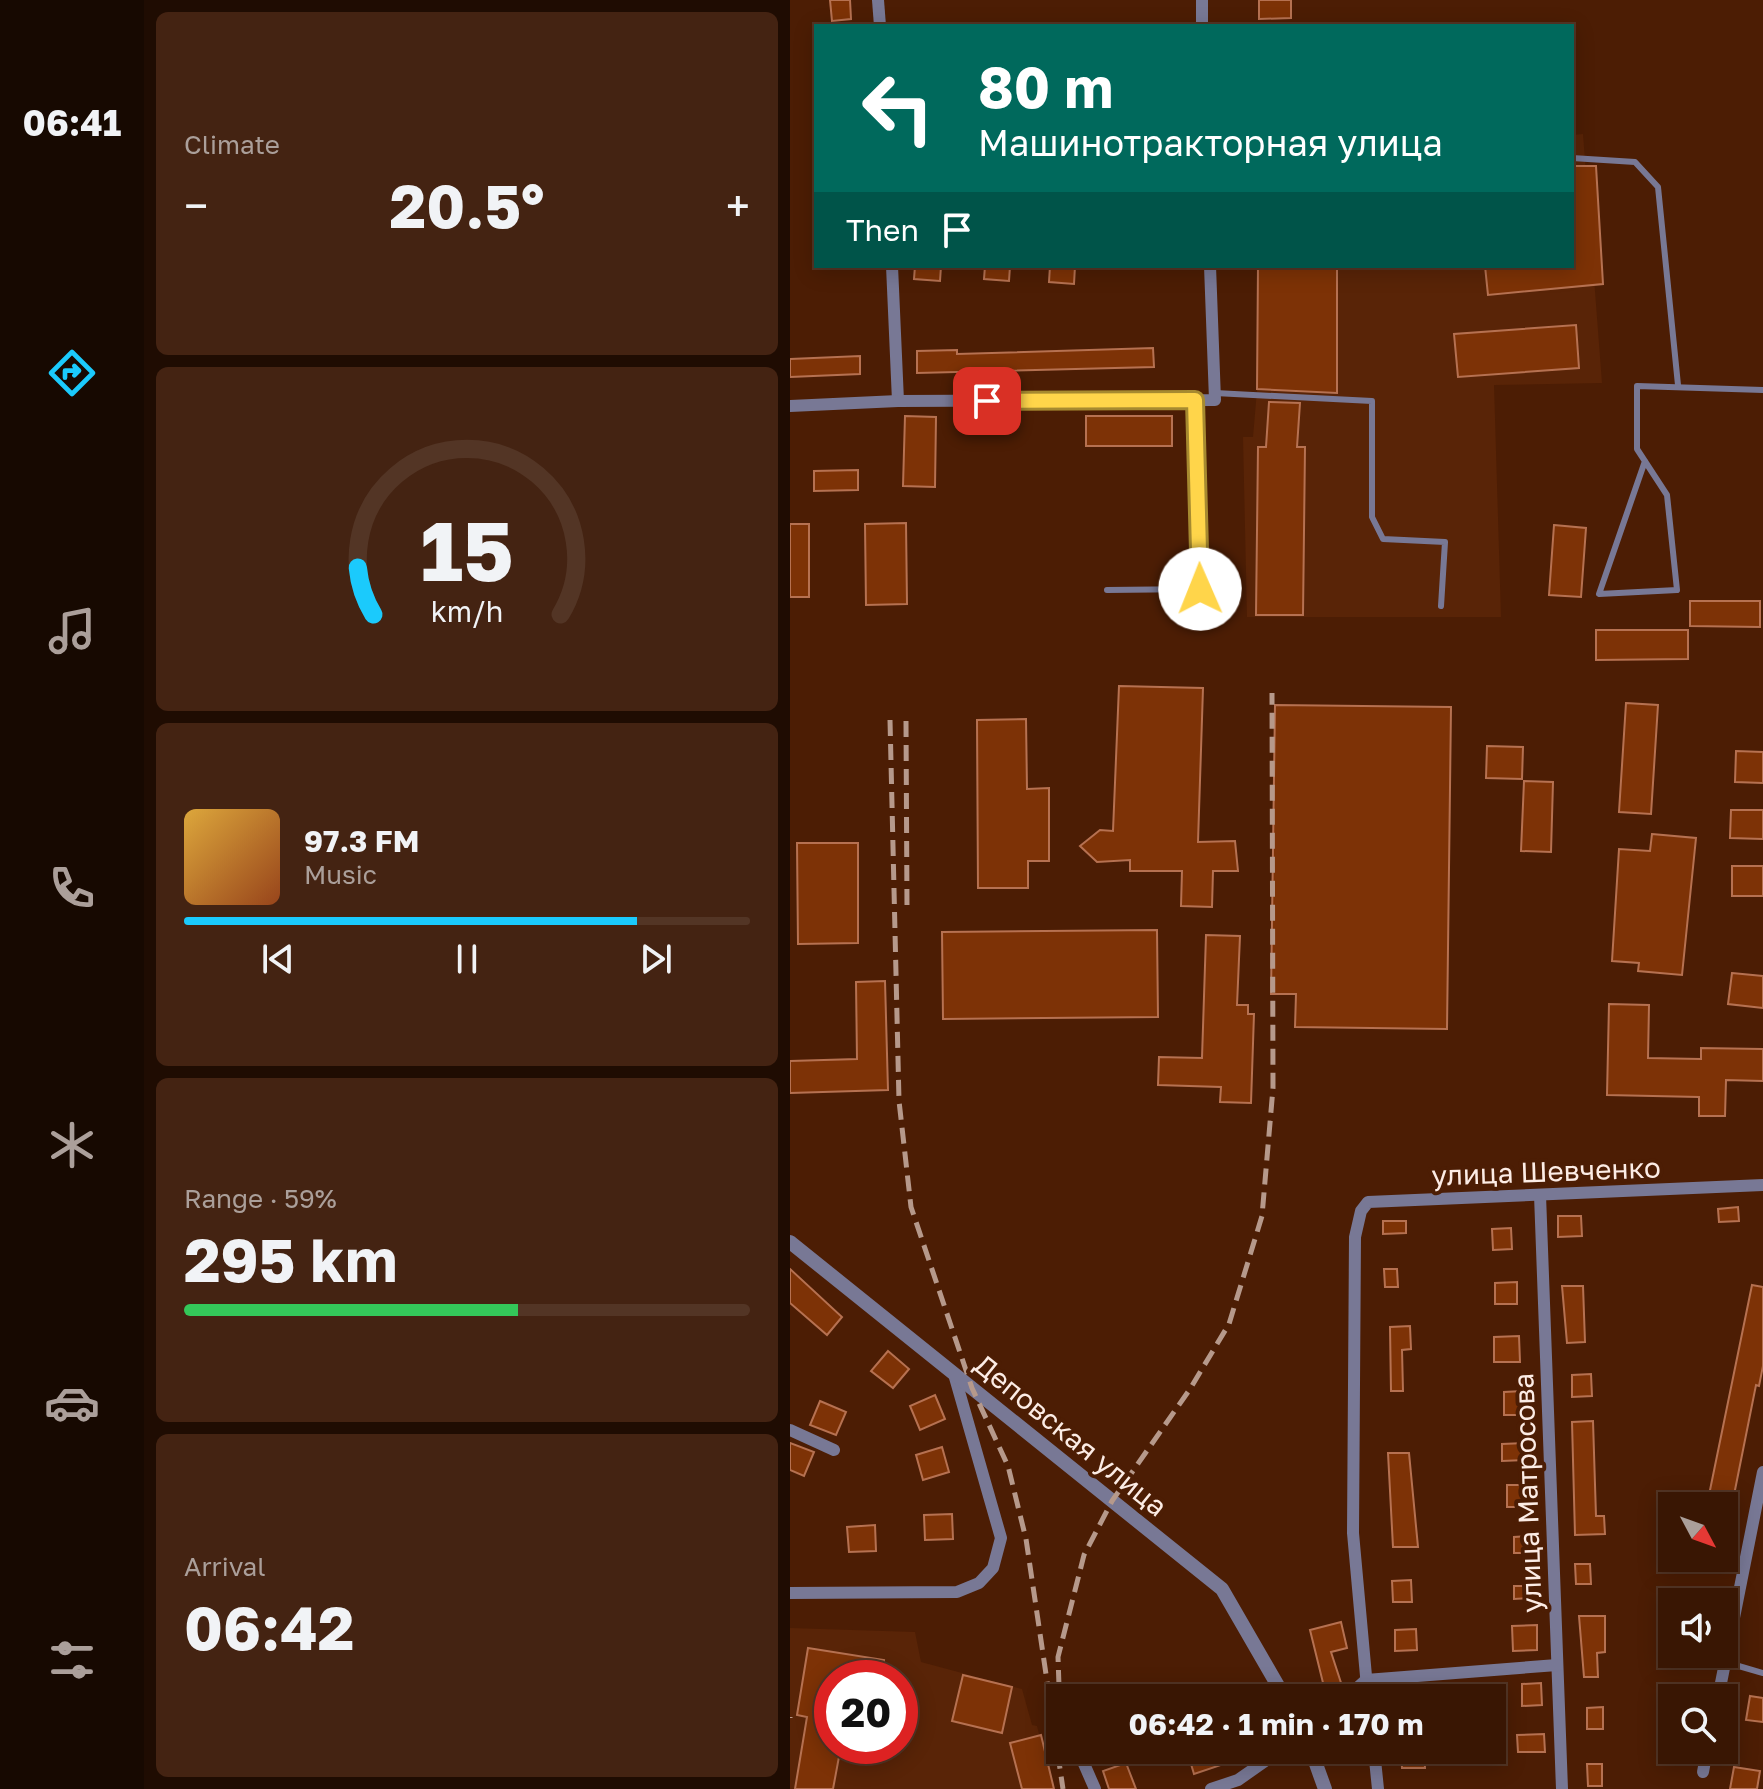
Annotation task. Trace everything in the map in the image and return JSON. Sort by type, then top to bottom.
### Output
[{"type":"street","points":[[878,0],[880,24]]},
{"type":"street","points":[[1202,0],[1202,24]]},
{"type":"street","points":[[892,268],[898,401]]},
{"type":"street","points":[[790,406],[898,401],[1215,400],[1210,268]]},
{"type":"street","name":"улица Шевченко","points":[[1366,1680],[1353,1533],[1355,1237],[1361,1211],[1368,1202],[1763,1185]]},
{"type":"street","name":"улица Матросова","points":[[1540,1195],[1562,1789]]},
{"type":"street","name":"Деповская улица","points":[[790,1242],[1222,1589],[1277,1684]]},
{"type":"street","points":[[790,1593],[957,1592],[979,1583],[993,1568],[1001,1538],[954,1374]]},
{"type":"street","points":[[790,1430],[834,1450]]},
{"type":"street","points":[[1738,1597],[1763,1472]]},
{"type":"street","points":[[1362,1684],[1366,1680],[1557,1665]]},
{"type":"street","points":[[1366,1680],[1366,1684]]},
{"type":"street","points":[[1084,1764],[1095,1789]]},
{"type":"street","points":[[1211,1789],[1238,1780],[1261,1764]]},
{"type":"street","points":[[1316,1764],[1325,1789]]},
{"type":"street","points":[[1375,1764],[1378,1789]]},
{"type":"street","points":[[1703,1772],[1704,1764]]},
{"type":"lane","points":[[1574,158],[1635,162],[1658,187],[1678,385]]},
{"type":"lane","points":[[1645,461],[1599,594],[1677,590],[1667,495],[1645,461],[1637,449],[1637,386],[1763,390]]},
{"type":"lane","points":[[1215,393],[1372,401],[1372,517],[1383,539],[1445,542],[1441,606]]},
{"type":"lane","points":[[1107,590],[1200,589],[1195,400]]},
{"type":"lane","points":[[1738,1666],[1763,1673]]},
{"type":"shaded area","points":[[1583,134],[1602,383],[1494,385],[1501,617],[1247,617],[1243,437],[1253,437],[1257,390],[1337,393],[1337,268],[1574,268],[1574,135]]},
{"type":"shaded area","points":[[790,1628],[915,1632],[921,1662],[1022,1689],[1032,1725],[1037,1726],[1053,1789],[790,1789]]},
{"type":"building","points":[[830,0],[850,0],[851,19],[832,21]]},
{"type":"building","points":[[1259,0],[1291,0],[1291,18],[1259,19]]},
{"type":"building","points":[[1574,166],[1596,166],[1603,284],[1488,295],[1485,268],[1574,268]]},
{"type":"building","points":[[915,268],[941,268],[940,281],[914,279]]},
{"type":"building","points":[[985,268],[1010,268],[1009,281],[984,279]]},
{"type":"building","points":[[1050,268],[1075,268],[1074,284],[1049,282]]},
{"type":"building","points":[[1258,268],[1337,268],[1337,393],[1257,389]]},
{"type":"building","points":[[1576,325],[1579,368],[1458,377],[1454,334]]},
{"type":"building","points":[[1153,348],[1154,367],[917,373],[917,351],[957,350],[957,354]]},
{"type":"building","points":[[860,356],[860,374],[790,377],[790,359]]},
{"type":"building","points":[[1269,402],[1300,403],[1297,447],[1305,447],[1303,615],[1256,615],[1258,447],[1266,447]]},
{"type":"building","points":[[905,416],[936,417],[935,487],[903,486]]},
{"type":"building","points":[[1086,416],[1172,416],[1172,446],[1086,446]]},
{"type":"building","points":[[858,470],[858,490],[814,491],[814,471]]},
{"type":"building","points":[[906,523],[907,604],[866,605],[865,524]]},
{"type":"building","points":[[790,524],[809,524],[809,597],[790,597]]},
{"type":"building","points":[[1554,525],[1586,528],[1581,597],[1549,595]]},
{"type":"building","points":[[1690,601],[1760,601],[1760,627],[1690,626]]},
{"type":"building","points":[[1596,630],[1688,630],[1688,659],[1596,660]]},
{"type":"building","points":[[1119,686],[1203,688],[1198,842],[1235,841],[1238,871],[1213,871],[1212,907],[1181,906],[1182,871],[1130,871],[1130,860],[1097,862],[1080,846],[1100,830],[1113,831]]},
{"type":"building","points":[[1626,703],[1658,705],[1651,814],[1619,812]]},
{"type":"building","points":[[1275,705],[1451,707],[1447,1029],[1295,1027],[1296,994],[1271,994]]},
{"type":"building","points":[[1026,719],[1027,789],[1049,788],[1049,861],[1028,861],[1028,888],[978,888],[977,720]]},
{"type":"building","points":[[1487,746],[1523,747],[1522,779],[1486,778]]},
{"type":"building","points":[[1736,751],[1763,752],[1763,783],[1735,782]]},
{"type":"building","points":[[1524,781],[1553,782],[1551,852],[1521,851]]},
{"type":"building","points":[[1731,810],[1763,810],[1763,839],[1730,838]]},
{"type":"building","points":[[1652,834],[1696,838],[1682,975],[1638,971],[1639,963],[1612,961],[1619,849],[1650,851]]},
{"type":"building","points":[[797,843],[858,843],[858,943],[798,944]]},
{"type":"building","points":[[1732,866],[1763,866],[1763,896],[1732,896]]},
{"type":"building","points":[[1157,930],[1158,1017],[943,1019],[942,932]]},
{"type":"building","points":[[1206,935],[1240,936],[1237,1005],[1248,1005],[1248,1014],[1254,1014],[1251,1103],[1220,1102],[1221,1087],[1158,1085],[1159,1057],[1202,1058]]},
{"type":"building","points":[[1732,973],[1763,976],[1763,1008],[1728,1004]]},
{"type":"building","points":[[885,981],[888,1090],[790,1093],[790,1061],[857,1059],[856,982]]},
{"type":"building","points":[[1609,1004],[1649,1005],[1648,1058],[1701,1059],[1701,1048],[1763,1049],[1763,1081],[1726,1080],[1725,1116],[1699,1116],[1699,1097],[1607,1095]]},
{"type":"building","points":[[1738,1207],[1739,1221],[1719,1222],[1718,1209]]},
{"type":"building","points":[[1558,1216],[1581,1216],[1582,1236],[1558,1237]]},
{"type":"building","points":[[1383,1221],[1406,1221],[1406,1233],[1383,1234]]},
{"type":"building","points":[[1511,1228],[1512,1249],[1493,1250],[1492,1229]]},
{"type":"building","points":[[790,1269],[842,1317],[827,1335],[790,1303]]},
{"type":"building","points":[[1384,1269],[1397,1269],[1398,1287],[1385,1287]]},
{"type":"building","points":[[1517,1282],[1517,1304],[1495,1304],[1495,1283]]},
{"type":"building","points":[[1752,1285],[1763,1287],[1763,1366],[1759,1386],[1756,1385],[1735,1492],[1710,1492]]},
{"type":"building","points":[[1562,1286],[1583,1286],[1585,1342],[1567,1343]]},
{"type":"building","points":[[1410,1326],[1411,1349],[1402,1350],[1403,1391],[1391,1391],[1390,1327]]},
{"type":"building","points":[[1519,1336],[1520,1362],[1494,1362],[1494,1337]]},
{"type":"building","points":[[888,1351],[909,1369],[893,1388],[871,1371]]},
{"type":"building","points":[[1591,1374],[1592,1396],[1572,1397],[1572,1375]]},
{"type":"building","points":[[1523,1391],[1524,1415],[1504,1415],[1504,1392]]},
{"type":"building","points":[[935,1395],[945,1419],[920,1430],[910,1406]]},
{"type":"building","points":[[820,1401],[846,1412],[836,1435],[810,1425]]},
{"type":"building","points":[[1593,1421],[1596,1516],[1604,1516],[1605,1534],[1575,1535],[1572,1422]]},
{"type":"building","points":[[790,1443],[814,1452],[804,1476],[790,1470]]},
{"type":"building","points":[[1525,1443],[1526,1460],[1502,1461],[1502,1444]]},
{"type":"building","points":[[942,1447],[949,1472],[923,1480],[916,1455]]},
{"type":"building","points":[[1388,1453],[1409,1453],[1418,1547],[1393,1547]]},
{"type":"building","points":[[1507,1485],[1529,1485],[1530,1507],[1507,1507]]},
{"type":"building","points":[[952,1514],[953,1539],[925,1540],[924,1515]]},
{"type":"building","points":[[875,1525],[876,1551],[849,1552],[847,1527]]},
{"type":"building","points":[[1530,1536],[1530,1553],[1514,1553],[1514,1537]]},
{"type":"building","points":[[1575,1564],[1590,1564],[1591,1584],[1576,1584]]},
{"type":"building","points":[[1411,1580],[1412,1602],[1393,1602],[1392,1581]]},
{"type":"building","points":[[1514,1586],[1533,1586],[1533,1598],[1514,1599]]},
{"type":"building","points":[[1579,1616],[1605,1616],[1605,1652],[1597,1653],[1598,1677],[1584,1677]]},
{"type":"building","points":[[1341,1622],[1347,1648],[1331,1652],[1341,1684],[1323,1684],[1310,1630]]},
{"type":"building","points":[[1537,1625],[1537,1650],[1513,1651],[1512,1626]]},
{"type":"building","points":[[1416,1629],[1417,1650],[1395,1651],[1395,1630]]},
{"type":"building","points":[[808,1648],[884,1660],[814,1660],[814,1764],[838,1764],[833,1789],[795,1789],[807,1717],[797,1715]]},
{"type":"building","points":[[963,1675],[1012,1687],[1002,1733],[952,1721]]},
{"type":"building","points":[[1541,1683],[1542,1705],[1522,1706],[1522,1684]]},
{"type":"building","points":[[1750,1696],[1763,1698],[1763,1722],[1746,1720]]},
{"type":"building","points":[[1603,1707],[1603,1729],[1587,1729],[1587,1708]]},
{"type":"building","points":[[1544,1734],[1545,1752],[1518,1752],[1517,1735]]},
{"type":"building","points":[[1041,1735],[1054,1789],[1022,1789],[1010,1743]]},
{"type":"building","points":[[1126,1764],[1136,1789],[1109,1789],[1103,1771]]},
{"type":"building","points":[[1191,1764],[1224,1764],[1194,1774]]},
{"type":"building","points":[[1402,1764],[1425,1764],[1425,1768],[1402,1768]]},
{"type":"building","points":[[1587,1764],[1602,1764],[1602,1786],[1588,1786]]},
{"type":"building","points":[[1734,1767],[1760,1771],[1757,1789],[1730,1789]]},
{"type":"railway","points":[[1059,1684],[1058,1657],[1084,1555],[1112,1501],[1190,1389],[1229,1324],[1262,1216],[1273,1088],[1272,693]]},
{"type":"railway","points":[[890,720],[899,1101],[911,1207],[972,1388],[1008,1466],[1026,1539],[1063,1789]]},
{"type":"railway","points":[[906,721],[907,908]]},
{"type":"route","points":[[987,401],[1195,400],[1200,589]]}]
